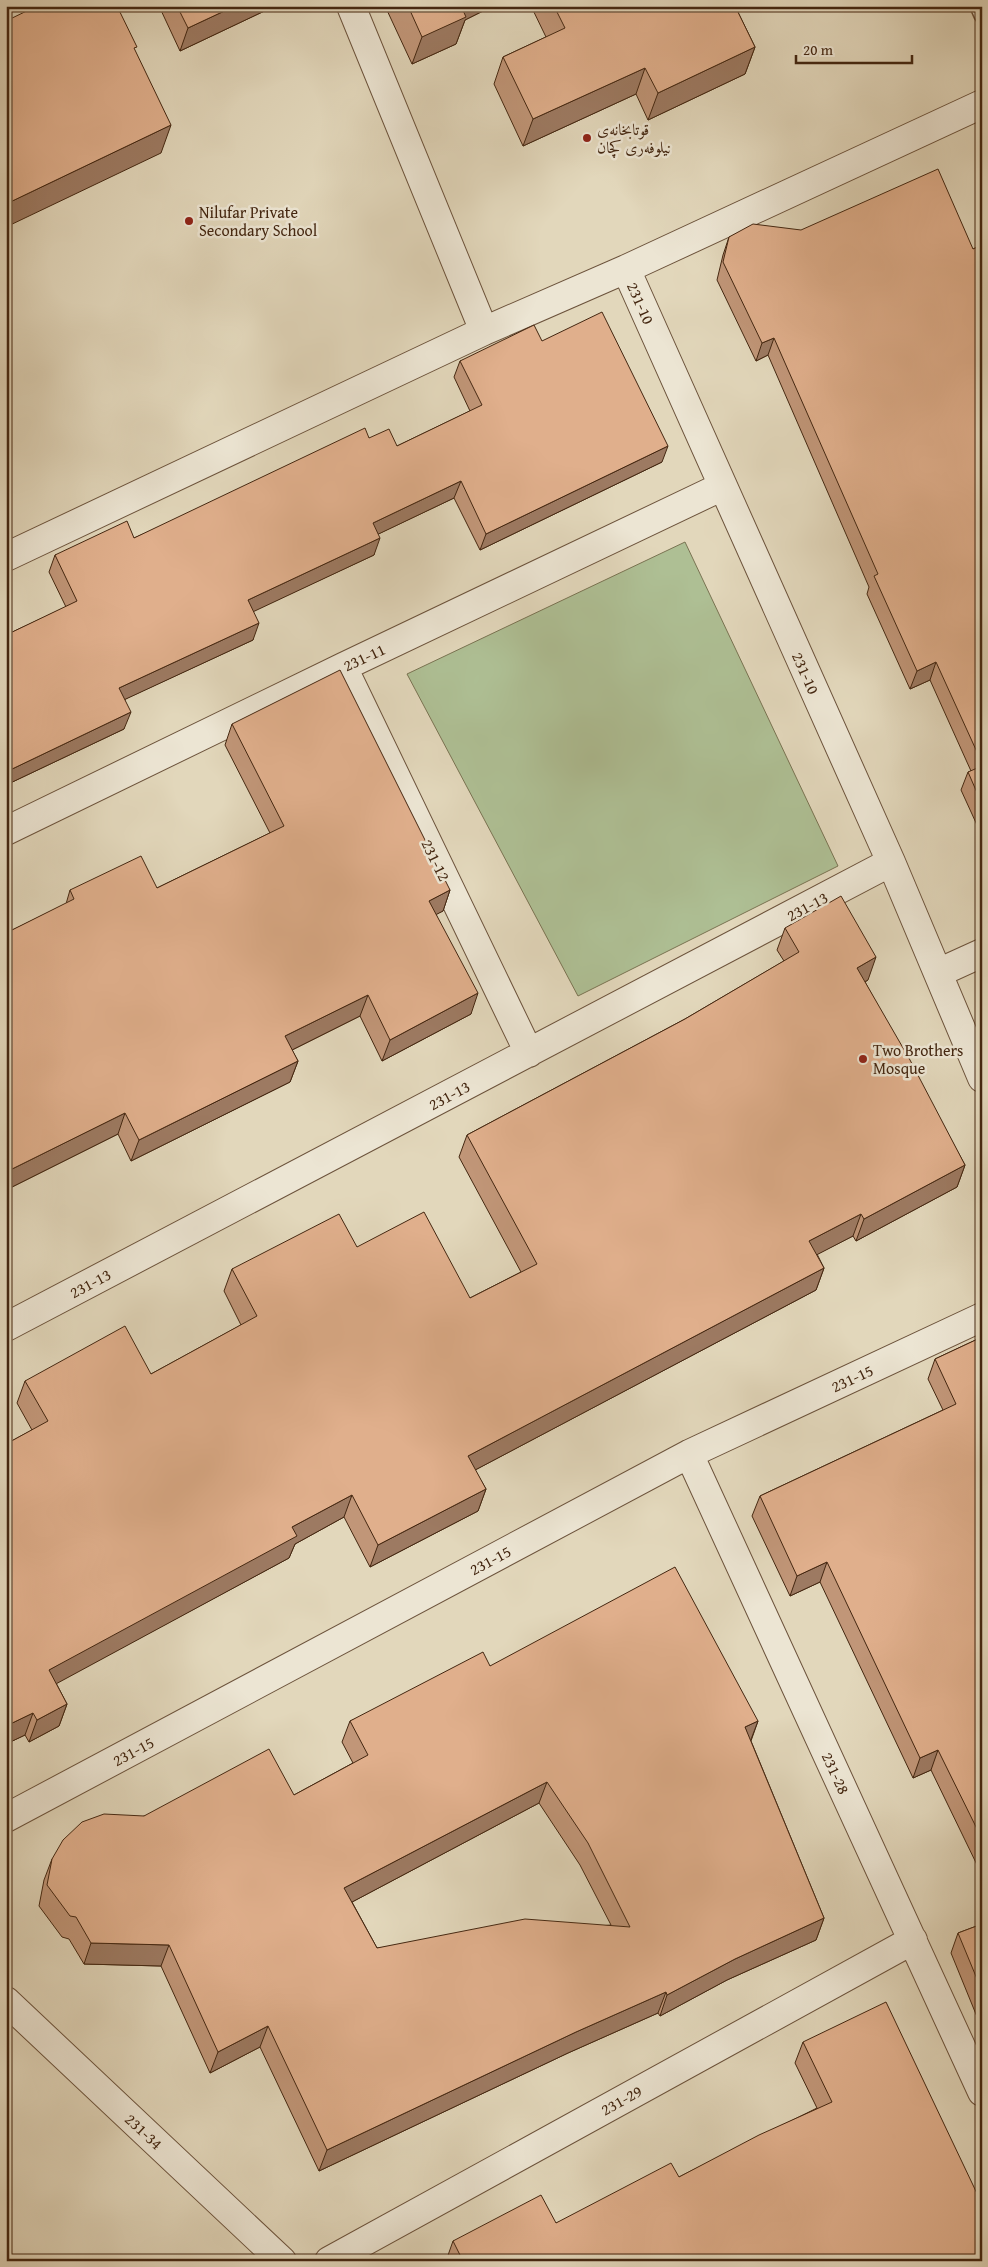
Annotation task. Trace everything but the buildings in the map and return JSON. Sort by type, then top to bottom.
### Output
[{"type":"street","points":[[351,6],[484,331]]},
{"type":"street","points":[[6,557],[484,331],[626,269],[982,104]]},
{"type":"street","name":"231-10","points":[[626,269],[891,862],[982,1078]]},
{"type":"street","name":"231-11","points":[[6,831],[343,667],[723,486]]},
{"type":"street","name":"231-12","points":[[343,667],[529,1053]]},
{"type":"street","name":"231-13","points":[[6,1327],[891,862]]},
{"type":"street","points":[[938,973],[982,953]]},
{"type":"street","name":"231-15","points":[[6,1818],[689,1454],[982,1317]]},
{"type":"street","name":"231-28","points":[[689,1454],[982,2092]]},
{"type":"street","name":"231-29","points":[[329,2261],[913,1940]]},
{"type":"street","name":"231-34","points":[[6,2001],[282,2261]]},
{"type":"lane","points":[[978,6],[982,15]]},
{"type":"green space","points":[[685,542],[838,866],[578,996],[407,674]]},
{"type":"place","name":"قوتابخانەی نیلوفەری کچان","points":[[587,138]]},
{"type":"place","name":"Nilufar Private Secondary School","points":[[189,221]]},
{"type":"place","name":"Two Brothers Mosque","points":[[863,1059]]}]
